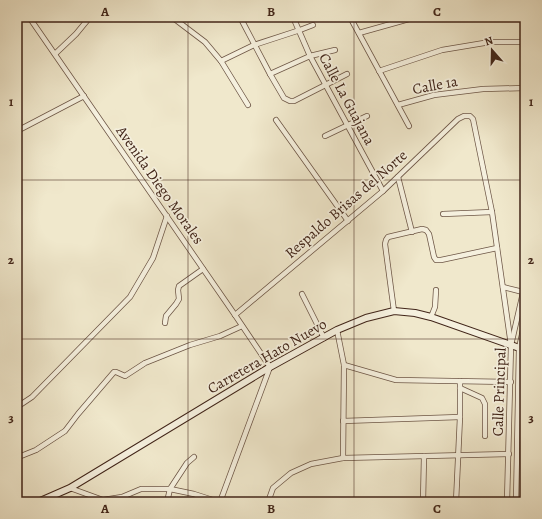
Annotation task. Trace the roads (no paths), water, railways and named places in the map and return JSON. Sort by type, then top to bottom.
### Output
[{"type":"main road","name":"Carretera Hato Nuevo","points":[[38,502],[70,488],[270,367],[337,330],[366,318],[394,311],[415,313],[431,317],[522,349]]},
{"type":"street","points":[[55,54],[76,34],[90,17]]},
{"type":"street","points":[[172,17],[205,42],[221,61],[248,105]]},
{"type":"street","points":[[240,17],[284,98],[294,101],[346,74]]},
{"type":"street","name":"Calle La Guajana","points":[[294,17],[310,56],[383,191]]},
{"type":"street","points":[[350,17],[409,126]]},
{"type":"street","points":[[359,33],[416,17]]},
{"type":"street","name":"Avenida Diego Morales","points":[[32,18],[55,54],[270,367]]},
{"type":"street","points":[[221,61],[254,45],[313,25]]},
{"type":"street","points":[[379,70],[442,50],[490,42],[525,42]]},
{"type":"street","points":[[270,74],[310,56],[336,50]]},
{"type":"street","name":"Calle 1a","points":[[398,105],[434,95],[483,89],[525,87]]},
{"type":"street","points":[[17,131],[84,96]]},
{"type":"street","points":[[325,136],[367,116]]},
{"type":"street","name":"Respaldo Brisas del Norte","points":[[235,315],[383,191],[458,119],[464,116],[470,116],[473,119],[492,212]]},
{"type":"street","points":[[276,120],[348,221]]},
{"type":"street","points":[[398,177],[412,232]]},
{"type":"street","points":[[443,214],[492,212],[512,345]]},
{"type":"street","points":[[17,407],[32,397],[130,297],[153,258],[167,216]]},
{"type":"street","points":[[394,311],[385,244],[388,237],[422,229],[426,230],[429,234],[436,260],[497,248]]},
{"type":"street","points":[[165,323],[166,316],[179,299],[179,286],[203,269]]},
{"type":"street","name":"Calle Principal","points":[[508,502],[512,345],[523,300],[525,284]]},
{"type":"street","points":[[503,287],[523,292]]},
{"type":"street","points":[[431,317],[435,307],[436,290]]},
{"type":"street","points":[[302,294],[324,338]]},
{"type":"street","name":"Calle Principal","points":[[516,501],[522,349],[525,321]]},
{"type":"street","points":[[17,456],[21,456],[36,450],[65,431],[114,372],[124,376],[145,363],[190,344],[220,336],[242,326]]},
{"type":"street","points":[[337,330],[344,365],[343,458]]},
{"type":"street","points":[[344,365],[396,380],[511,382]]},
{"type":"street","points":[[70,488],[103,500],[122,497],[141,489],[170,489],[194,494],[219,502],[270,367]]},
{"type":"street","points":[[456,502],[460,381]]},
{"type":"street","points":[[460,388],[482,398],[485,404],[485,436]]},
{"type":"street","points":[[343,421],[460,417]]},
{"type":"street","points":[[268,502],[273,488],[291,473],[311,464],[343,458],[509,454]]},
{"type":"street","points":[[423,502],[424,456]]},
{"type":"street","points":[[167,502],[170,489],[187,463],[194,457]]},
{"type":"street","points":[[516,501],[525,500]]}]
